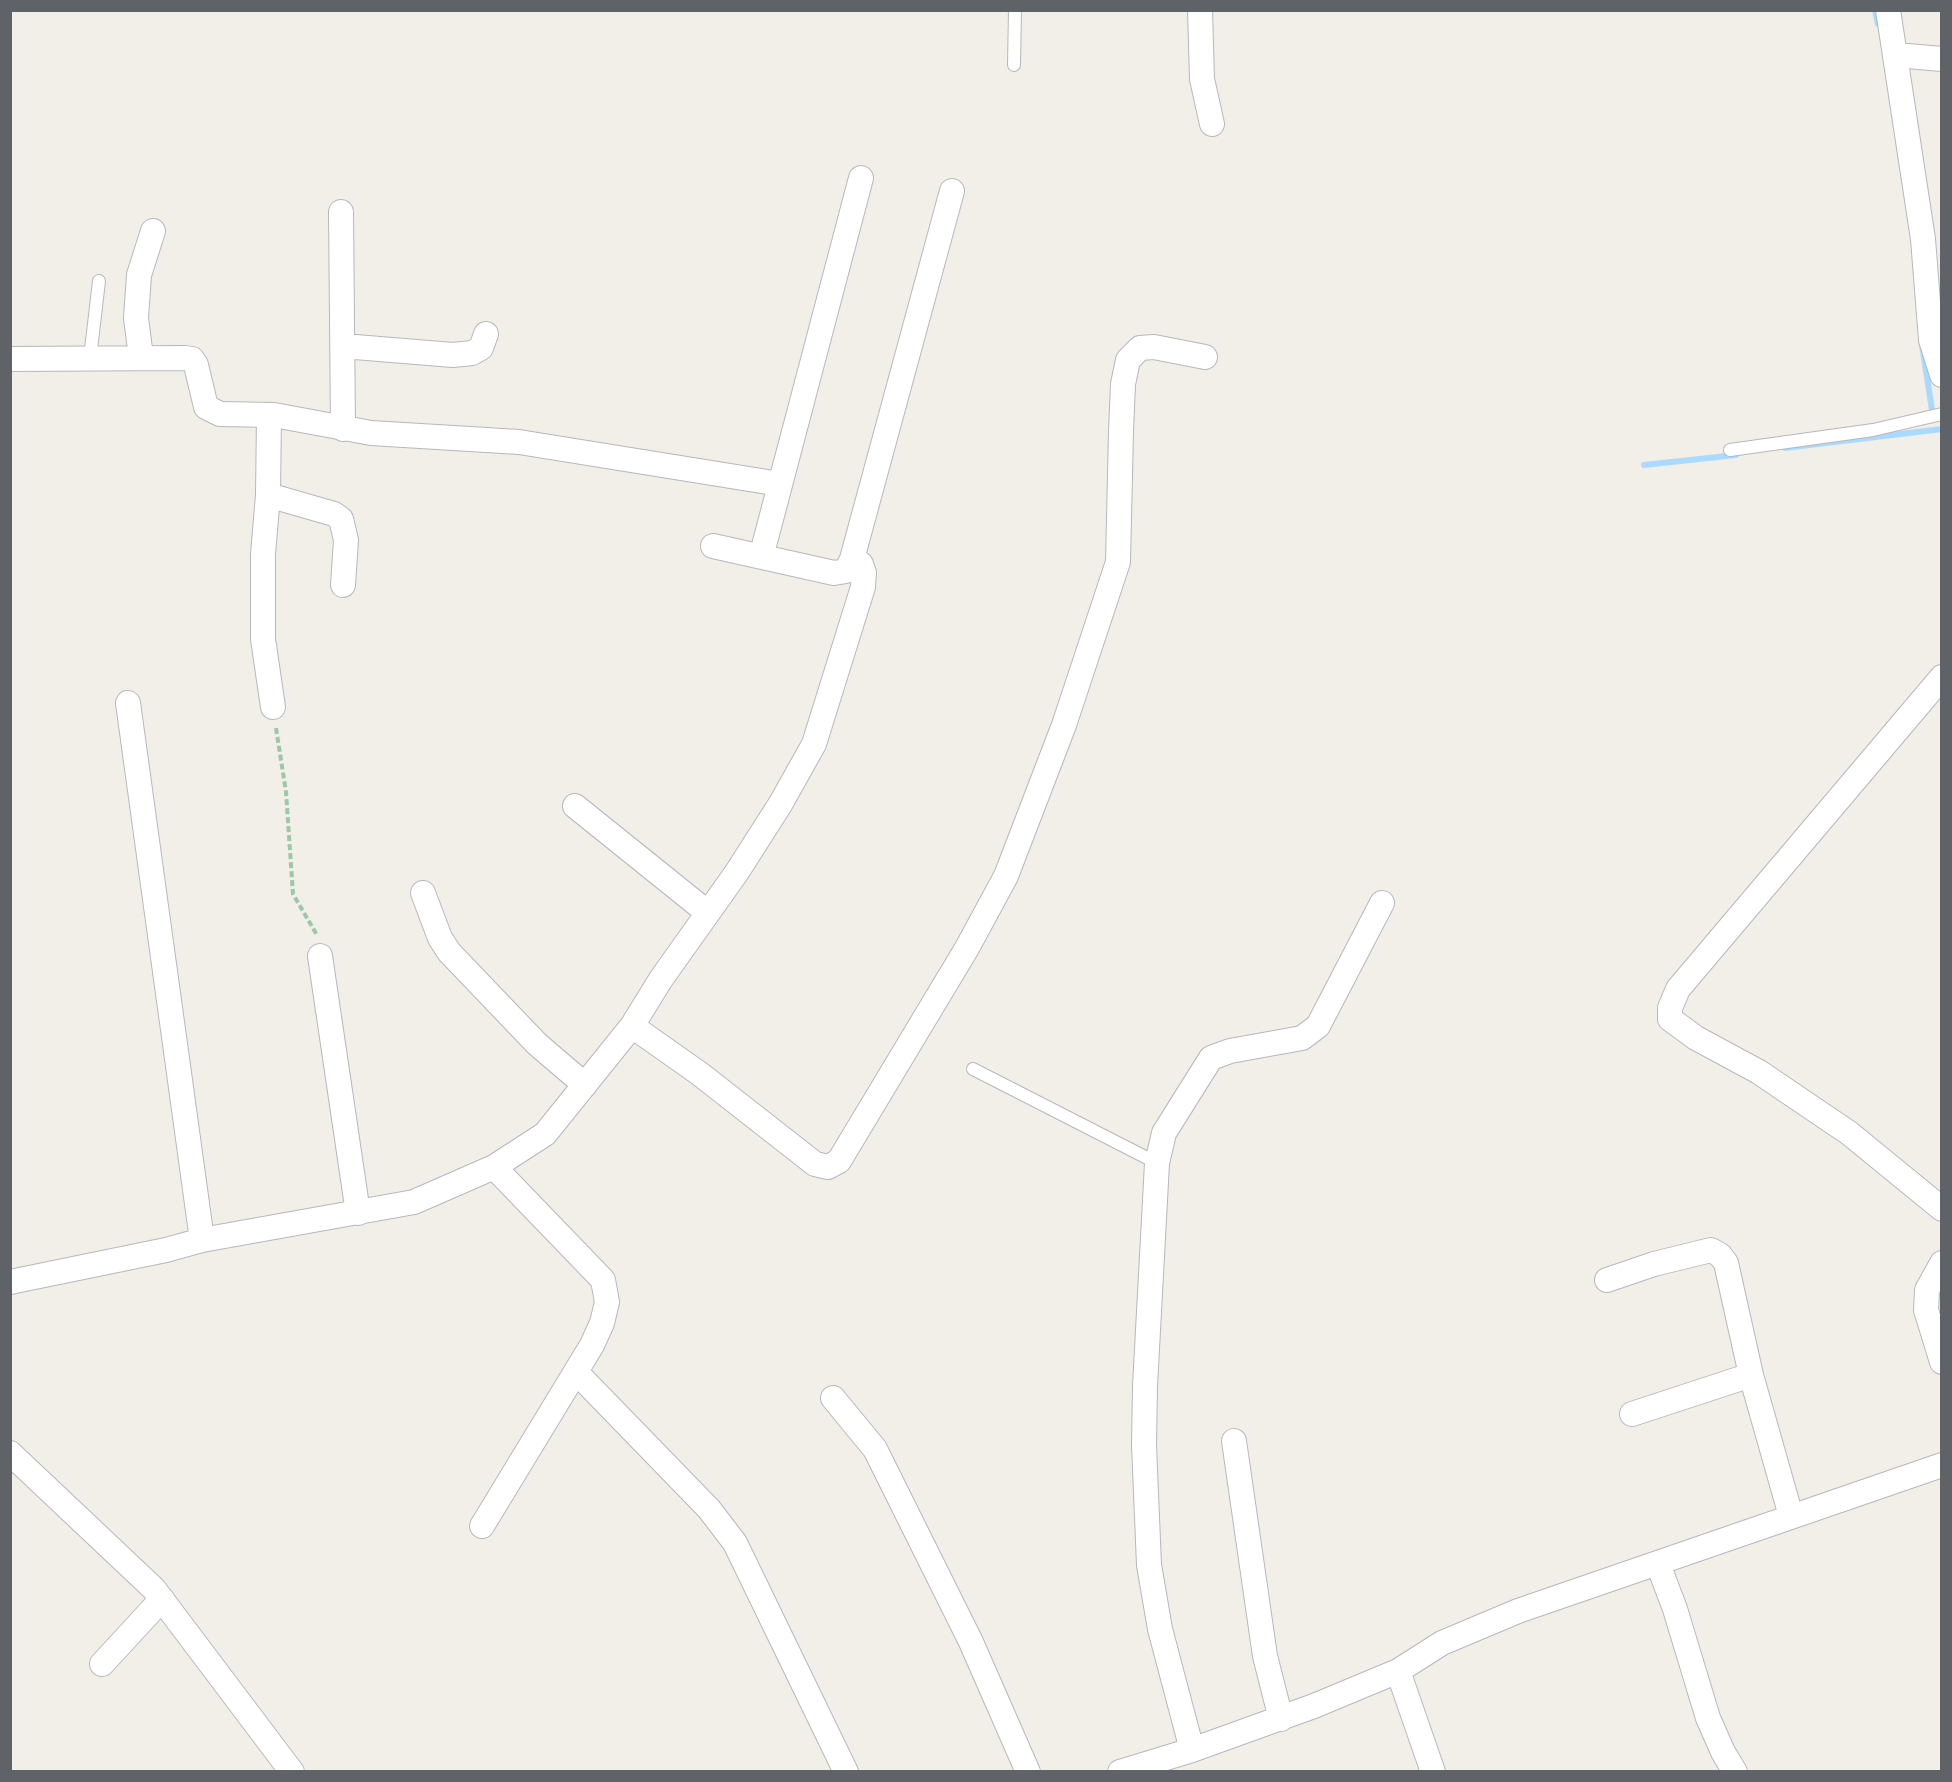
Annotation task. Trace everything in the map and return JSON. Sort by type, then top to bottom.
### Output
[{"type":"street","points":[[1200,10],[1202,79],[1212,124]]},
{"type":"street","points":[[1888,10],[1923,239],[1931,340],[1941,375]]},
{"type":"street","points":[[1896,55],[1941,59]]},
{"type":"street","points":[[761,557],[861,178]]},
{"type":"street","points":[[713,546],[834,573],[846,571],[852,559],[952,190]]},
{"type":"street","points":[[341,212],[343,429]]},
{"type":"street","points":[[141,357],[136,318],[139,275],[153,231]]},
{"type":"street","points":[[343,346],[453,355],[472,353],[481,348],[486,334]]},
{"type":"street","points":[[632,1026],[700,1074],[814,1164],[828,1167],[839,1161],[967,948],[1006,876],[1064,725],[1118,562],[1122,476],[1120,431],[1128,360],[1140,348],[1154,347],[1205,357]]},
{"type":"street","points":[[10,359],[141,357],[192,359],[196,365],[206,407],[220,414],[269,415],[343,429],[519,442],[780,484]]},
{"type":"street","points":[[269,415],[268,495],[262,554],[263,639],[273,706]]},
{"type":"street","points":[[268,495],[334,514],[342,519],[346,540],[343,585]]},
{"type":"street","points":[[10,1282],[166,1250],[202,1240],[414,1202],[494,1167],[545,1134],[632,1026],[661,979],[781,804],[814,744],[863,587],[864,573],[861,564],[852,559]]},
{"type":"street","points":[[1941,676],[1678,988],[1670,1008],[1670,1019],[1696,1038],[1759,1072],[1849,1132],[1941,1209]]},
{"type":"street","points":[[128,703],[202,1240]]},
{"type":"street","points":[[575,806],[708,912]]},
{"type":"street","points":[[423,892],[440,938],[449,952],[537,1044],[585,1084]]},
{"type":"street","points":[[1192,1750],[1161,1629],[1149,1564],[1144,1445],[1145,1386],[1157,1163],[1164,1132],[1211,1058],[1246,1047],[1302,1038],[1318,1026],[1382,903]]},
{"type":"street","points":[[320,956],[358,1213]]},
{"type":"street","points":[[482,1526],[576,1371],[602,1323],[607,1302],[603,1280],[494,1167]]},
{"type":"street","points":[[1607,1280],[1654,1264],[1711,1250],[1720,1255],[1726,1263],[1751,1375],[1791,1516]]},
{"type":"street","points":[[1941,1263],[1927,1290],[1926,1310],[1941,1362]]},
{"type":"street","points":[[576,1371],[709,1509],[735,1543],[846,1772]]},
{"type":"street","points":[[1632,1413],[1751,1375]]},
{"type":"street","points":[[833,1398],[875,1449],[971,1642],[1028,1772]]},
{"type":"street","points":[[1234,1441],[1264,1656],[1281,1719]]},
{"type":"street","points":[[10,1453],[162,1599],[292,1772]]},
{"type":"street","points":[[1120,1772],[1281,1719],[1398,1671],[1442,1643],[1518,1611],[1658,1564],[1715,1541],[1941,1465]]},
{"type":"street","points":[[1658,1564],[1675,1609],[1708,1718],[1735,1772]]},
{"type":"street","points":[[102,1664],[162,1599]]},
{"type":"street","points":[[1398,1671],[1433,1772]]},
{"type":"lane","points":[[1014,65],[1016,10]]},
{"type":"lane","points":[[90,358],[99,281]]},
{"type":"lane","points":[[1730,450],[1873,430],[1941,414]]},
{"type":"lane","points":[[973,1069],[1157,1163]]},
{"type":"path","points":[[273,706],[286,792],[293,894],[297,904],[312,922],[320,956]]},
{"type":"waterway","points":[[1875,10],[1878,24]]},
{"type":"waterway","points":[[1922,345],[1932,410]]},
{"type":"waterway","points":[[1785,448],[1942,429]]},
{"type":"waterway","points":[[1644,465],[1736,455]]}]
